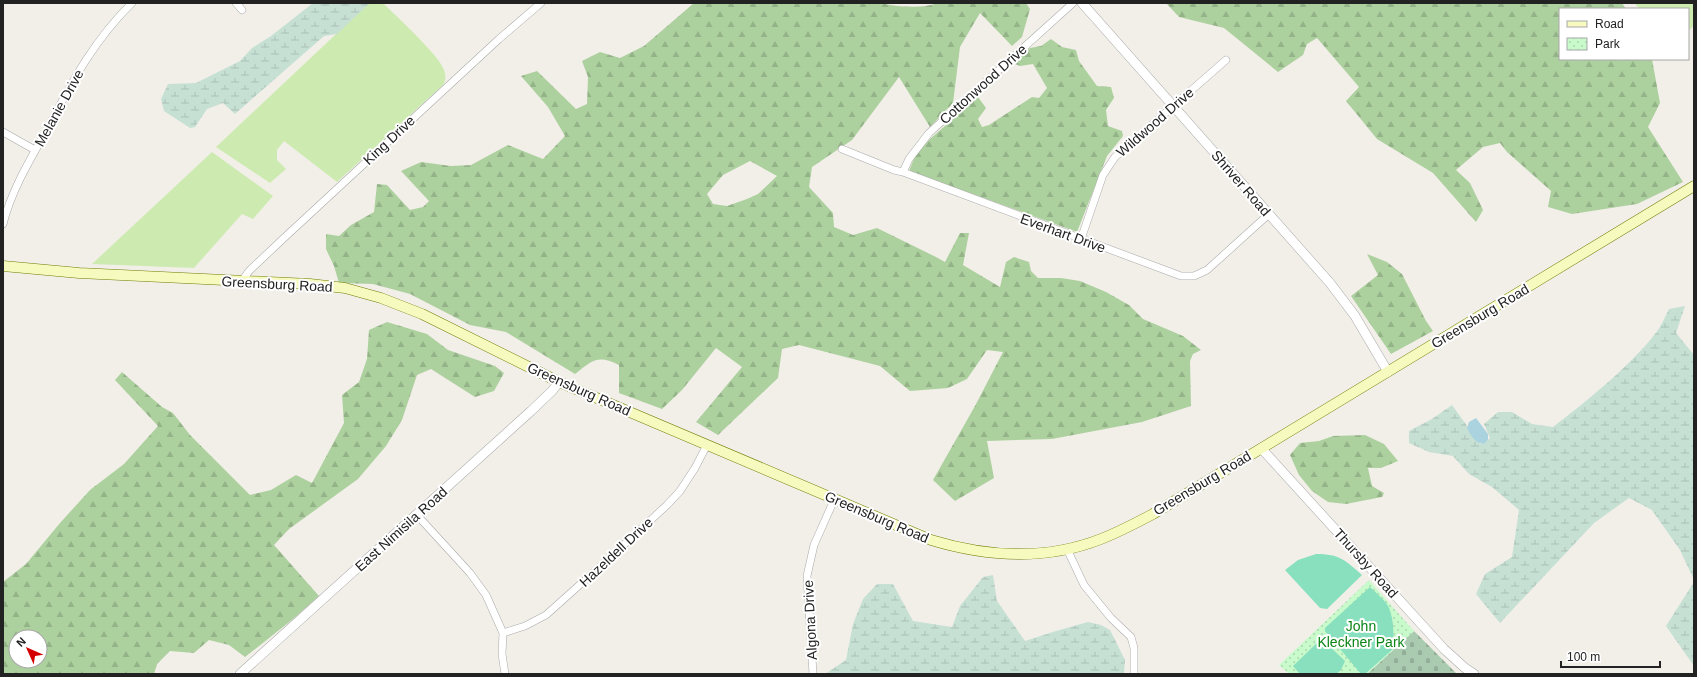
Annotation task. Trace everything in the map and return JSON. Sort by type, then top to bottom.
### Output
[{"type":"main road","name":"Greensburg Road","points":[[3,266],[79,274],[328,286],[361,292],[422,314],[559,382],[931,540],[966,549],[1015,555],[1039,554],[1067,549],[1100,539],[1123,529],[1262,448],[1694,186]]},
{"type":"street","name":"Melanie Drive","points":[[3,224],[13,193],[35,150],[91,51],[107,29],[132,3]]},
{"type":"street","points":[[236,3],[242,10]]},
{"type":"street","name":"King Drive","points":[[242,281],[249,271],[285,237],[540,3]]},
{"type":"street","name":"Cottonwood Drive","points":[[903,172],[909,159],[929,134],[1073,3]]},
{"type":"street","name":"Shriver Road","points":[[1082,3],[1268,214],[1322,272],[1347,305],[1388,372]]},
{"type":"street","name":"Wildwood Drive","points":[[1081,239],[1103,175],[1108,165],[1120,152],[1226,60]]},
{"type":"street","points":[[3,132],[35,150]]},
{"type":"street","name":"Everhart Drive","points":[[842,149],[894,170],[903,172],[1176,275],[1194,276],[1207,270],[1268,214]]},
{"type":"street","name":"East Nimisila Road","points":[[240,674],[417,515],[536,406],[559,382]]},
{"type":"street","name":"Hazeldell Drive","points":[[503,633],[525,626],[546,615],[668,505],[680,491],[706,445]]},
{"type":"street","name":"Thursby Road","points":[[1262,448],[1444,649],[1474,674]]},
{"type":"street","name":"Algona Drive","points":[[813,674],[807,576],[814,545],[834,500]]},
{"type":"street","points":[[417,515],[479,583],[493,608],[503,633],[502,654],[505,674]]},
{"type":"street","points":[[1067,549],[1084,585],[1111,618],[1131,637],[1134,648],[1134,674]]},
{"type":"green space","points":[[313,3],[370,3],[337,34],[324,36],[235,114],[223,103],[207,109],[195,127],[190,128],[164,111],[161,99],[168,84],[196,83],[240,61],[252,48],[271,36]]},
{"type":"green space","points":[[369,3],[383,3],[426,46],[444,70],[445,81],[443,85],[337,182],[284,141],[277,150],[277,160],[286,169],[270,183],[216,147]]},
{"type":"green space","points":[[694,3],[880,3],[909,7],[938,3],[1026,3],[1030,9],[1022,37],[1012,46],[980,13],[960,47],[953,103],[930,127],[899,77],[852,140],[812,167],[809,187],[833,213],[834,227],[853,235],[877,228],[945,262],[960,233],[969,233],[963,265],[1000,287],[1006,262],[1014,257],[1029,262],[1031,271],[1038,278],[1061,278],[1080,281],[1106,292],[1129,305],[1143,319],[1183,336],[1201,350],[1193,354],[1190,361],[1191,406],[1142,422],[1052,439],[987,441],[994,478],[955,501],[933,480],[975,406],[1003,352],[987,350],[967,379],[948,388],[910,391],[880,366],[799,345],[782,349],[778,378],[718,435],[696,422],[742,367],[716,348],[682,390],[662,409],[619,393],[619,365],[605,360],[595,360],[575,374],[506,332],[470,325],[410,294],[373,284],[339,283],[334,266],[326,249],[326,234],[339,236],[351,225],[374,212],[377,184],[387,185],[410,210],[423,207],[429,201],[401,171],[421,162],[451,166],[471,165],[508,145],[543,159],[565,136],[548,107],[521,76],[537,71],[576,109],[587,104],[588,77],[582,61],[600,52],[620,58],[644,46]],"holes":[[[750,161],[777,176],[758,194],[727,206],[713,204],[707,194],[723,175]]]},
{"type":"green space","points":[[1166,3],[1622,3],[1625,8],[1559,8],[1559,60],[1652,60],[1660,103],[1648,127],[1683,182],[1637,204],[1572,214],[1548,207],[1551,191],[1507,152],[1500,143],[1483,147],[1456,170],[1470,183],[1483,210],[1476,222],[1433,173],[1377,139],[1346,101],[1359,87],[1317,38],[1307,44],[1303,55],[1278,72],[1224,28],[1179,17]]},
{"type":"green space","points":[[1634,3],[1694,3],[1694,26],[1689,30],[1689,8],[1639,8]]},
{"type":"green space","points":[[1051,39],[1062,47],[1076,50],[1079,61],[1097,86],[1111,87],[1114,98],[1106,110],[1108,126],[1122,131],[1123,136],[1107,156],[1077,232],[909,171],[915,156],[930,139],[978,97],[986,108],[978,119],[982,127],[989,125],[1032,97],[1039,98],[1047,88],[1033,64],[1020,66],[1013,63],[1030,48],[1041,46]]},
{"type":"green space","points":[[212,152],[273,196],[253,219],[242,214],[194,268],[92,264]]},
{"type":"green space","points":[[1367,254],[1387,262],[1402,274],[1426,321],[1433,331],[1391,354],[1351,296],[1378,275]]},
{"type":"green space","points":[[1685,306],[1676,333],[1694,355],[1694,580],[1680,550],[1652,510],[1629,498],[1594,523],[1500,623],[1476,594],[1485,574],[1512,557],[1519,510],[1492,487],[1469,474],[1453,456],[1429,452],[1409,443],[1409,431],[1432,419],[1452,405],[1480,444],[1484,444],[1490,438],[1484,424],[1498,412],[1512,412],[1532,424],[1553,427],[1593,395],[1633,359],[1657,331],[1669,309]]},
{"type":"green space","points":[[387,322],[427,334],[448,350],[495,366],[504,373],[494,391],[475,397],[431,369],[417,375],[402,420],[386,446],[358,479],[289,529],[274,545],[319,596],[293,619],[245,657],[229,645],[209,640],[194,653],[170,651],[157,664],[154,674],[3,674],[3,582],[26,564],[90,490],[124,464],[158,426],[115,380],[122,372],[162,407],[173,413],[190,435],[250,495],[271,490],[296,475],[312,483],[344,423],[342,395],[359,382],[367,359],[369,330]]},
{"type":"green space","points":[[1365,435],[1384,444],[1398,461],[1381,468],[1368,468],[1372,486],[1384,493],[1382,497],[1346,504],[1328,502],[1312,491],[1299,475],[1290,455],[1300,443],[1319,441],[1333,436]]},
{"type":"green space","points":[[1316,554],[1331,555],[1342,559],[1362,575],[1327,609],[1320,608],[1285,570],[1298,560]]},
{"type":"green space","points":[[993,575],[997,601],[1025,641],[1088,622],[1101,625],[1110,630],[1125,660],[1124,674],[825,674],[846,660],[853,624],[863,599],[877,584],[893,584],[913,621],[952,627],[960,606],[983,577]]},
{"type":"green space","name":"John Kleckner Park","points":[[1369,580],[1414,631],[1367,674],[1289,674],[1279,665]]},
{"type":"green space","points":[[1694,582],[1694,666],[1666,626]]},
{"type":"green space","points":[[1370,587],[1388,605],[1392,618],[1394,639],[1393,649],[1365,674],[1361,674],[1325,631],[1325,628]]},
{"type":"green space","points":[[1414,631],[1457,674],[1367,674]]},
{"type":"green space","points":[[1319,641],[1326,643],[1345,661],[1341,670],[1336,674],[1300,674],[1293,666]]},
{"type":"water","points":[[1476,418],[1488,434],[1488,440],[1484,444],[1476,441],[1467,428],[1469,422]]}]
